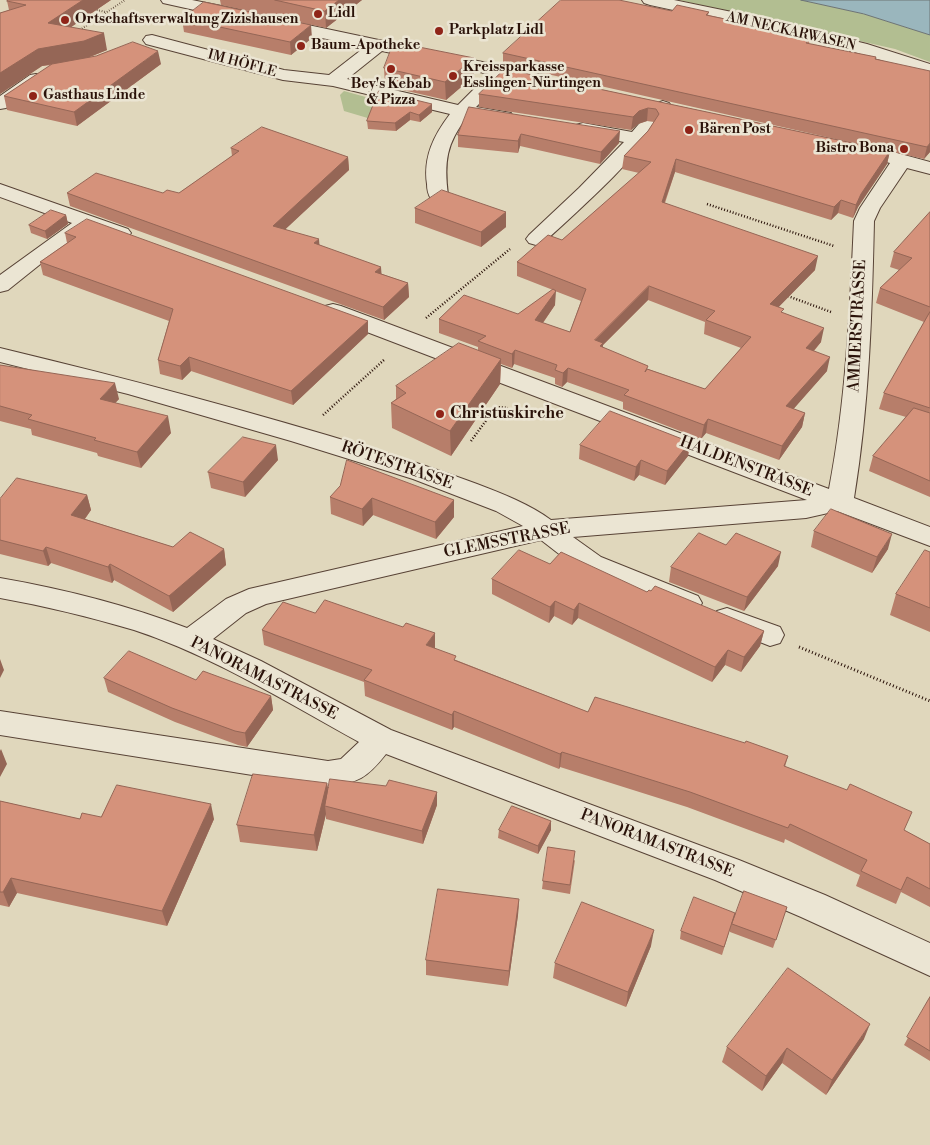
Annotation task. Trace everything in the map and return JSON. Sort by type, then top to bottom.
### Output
[{"type":"street","points":[[169,0],[558,84]]},
{"type":"street","name":"AM NECKARWASEN","points":[[650,0],[823,38],[890,56],[930,70]]},
{"type":"street","points":[[185,18],[201,7]]},
{"type":"street","points":[[136,47],[152,40],[168,29]]},
{"type":"street","name":"IM HÖFLE","points":[[152,40],[283,75],[333,81],[462,111],[521,120]]},
{"type":"street","points":[[333,81],[379,45]]},
{"type":"street","points":[[438,195],[435,168],[439,150],[448,130],[462,111],[502,71]]},
{"type":"street","points":[[0,104],[49,72]]},
{"type":"street","points":[[644,103],[682,111]]},
{"type":"street","points":[[536,239],[581,198],[638,138],[663,107]]},
{"type":"street","points":[[566,126],[638,138]]},
{"type":"street","points":[[864,152],[930,168]]},
{"type":"street","name":"AMMERSTRASSE","points":[[840,502],[851,441],[861,323],[864,221],[870,208],[902,160]]},
{"type":"street","points":[[0,190],[144,242]]},
{"type":"street","points":[[0,285],[51,246],[89,222]]},
{"type":"street","name":"HALDENSTRASSE","points":[[311,303],[930,537]]},
{"type":"street","name":"RÖTESTRASSE","points":[[0,355],[135,388],[264,424],[422,473],[505,505],[546,530],[591,564],[770,635]]},
{"type":"street","name":"GLEMSSTRASSE","points":[[190,641],[236,606],[259,596],[546,530],[806,509],[840,502]]},
{"type":"street","name":"PANORAMASTRASSE","points":[[0,588],[34,594],[141,622],[190,641],[251,669],[380,739],[727,870],[813,906],[930,960]]},
{"type":"street","points":[[0,723],[328,774],[349,771],[363,760],[380,739]]},
{"type":"path","points":[[73,34],[125,0]]},
{"type":"path","points":[[90,8],[107,12]]},
{"type":"path","points":[[706,204],[862,255]]},
{"type":"path","points":[[403,337],[504,253],[536,239]]},
{"type":"path","points":[[778,293],[861,323]]},
{"type":"path","points":[[332,407],[389,356]]},
{"type":"path","points":[[470,442],[496,407],[513,408]]},
{"type":"path","points":[[770,635],[930,701]]},
{"type":"green space","points":[[679,0],[801,0],[864,14],[930,35],[930,62],[895,49]]},
{"type":"green space","points":[[344,91],[391,104],[371,119],[344,111],[340,95]]},
{"type":"water","points":[[801,0],[930,0],[930,35],[864,14]]},
{"type":"building","points":[[83,0],[48,23],[104,33],[84,41],[38,49],[0,73],[0,13],[26,5],[7,1]]},
{"type":"building","points":[[275,0],[339,0],[325,11]]},
{"type":"building","points":[[561,0],[619,0],[672,11],[677,5],[709,12],[706,15],[810,37],[806,43],[876,57],[875,59],[930,71],[930,143],[927,147],[503,53]]},
{"type":"building","points":[[204,2],[311,25],[290,42],[182,19]]},
{"type":"building","points":[[133,42],[158,51],[74,112],[4,96],[52,64],[96,56]]},
{"type":"building","points":[[394,42],[474,58],[445,82],[384,68]]},
{"type":"building","points":[[505,69],[890,151],[861,194],[856,205],[841,200],[834,207],[676,159],[662,202],[818,256],[770,304],[784,309],[781,312],[824,328],[806,348],[830,357],[786,406],[805,413],[782,446],[708,419],[704,425],[624,395],[629,390],[568,368],[563,373],[555,370],[557,365],[515,350],[512,354],[478,341],[486,336],[439,319],[464,295],[518,314],[553,289],[556,291],[535,320],[570,332],[586,289],[517,262],[548,235],[562,240],[651,162],[624,156],[648,131],[659,114],[656,109],[648,108],[639,111],[633,117],[479,94]],"holes":[[[649,286],[715,311],[706,320],[751,337],[705,389],[647,369],[645,372],[648,366],[600,346],[603,343],[595,340]]]},
{"type":"building","points":[[379,91],[432,104],[419,115],[410,112],[395,123],[367,121]]},
{"type":"building","points":[[469,107],[620,131],[601,152],[521,134],[518,141],[458,135]]},
{"type":"building","points":[[262,127],[348,157],[273,226],[319,239],[314,243],[381,267],[375,272],[408,283],[383,307],[67,193],[96,173],[163,193],[167,190],[179,193],[239,151],[231,148]]},
{"type":"building","points":[[442,190],[506,212],[481,232],[415,208]]},
{"type":"building","points":[[51,210],[66,215],[45,231],[29,225]]},
{"type":"building","points":[[930,212],[930,307],[880,288],[912,258],[894,252]]},
{"type":"building","points":[[87,219],[368,321],[291,391],[189,357],[180,366],[158,360],[173,309],[40,262],[76,237],[65,233]]},
{"type":"building","points":[[930,312],[930,408],[884,393]]},
{"type":"building","points":[[459,343],[501,359],[450,431],[391,403],[406,393],[396,386]]},
{"type":"building","points":[[0,365],[115,383],[100,399],[168,416],[137,452],[94,440],[96,438],[28,419],[32,415],[0,406]]},
{"type":"building","points":[[914,408],[930,413],[930,481],[873,456]]},
{"type":"building","points":[[610,411],[690,442],[667,471],[641,460],[636,467],[580,445]]},
{"type":"building","points":[[243,437],[276,445],[243,482],[208,472]]},
{"type":"building","points":[[347,460],[454,500],[435,522],[372,498],[362,509],[330,497],[340,486]]},
{"type":"building","points":[[17,478],[87,495],[71,515],[173,547],[190,532],[224,549],[169,596],[110,564],[108,567],[46,547],[43,551],[0,540],[0,499]]},
{"type":"building","points":[[831,509],[892,534],[877,557],[814,531]]},
{"type":"building","points":[[699,533],[726,545],[736,533],[781,552],[747,597],[671,567]]},
{"type":"building","points":[[519,550],[550,564],[561,552],[647,592],[651,591],[655,586],[764,631],[744,657],[728,650],[715,667],[579,603],[574,610],[555,601],[550,607],[492,579]]},
{"type":"building","points":[[925,550],[930,552],[930,608],[896,594]]},
{"type":"building","points":[[325,600],[403,627],[406,623],[435,633],[426,645],[456,656],[454,660],[588,712],[595,697],[745,743],[746,741],[788,756],[784,766],[847,790],[850,784],[912,812],[904,830],[930,844],[930,889],[907,877],[901,890],[861,871],[867,860],[790,824],[788,828],[690,792],[562,752],[560,754],[454,711],[452,715],[364,680],[372,670],[262,630],[283,602],[315,613]]},
{"type":"building","points":[[129,651],[196,680],[203,671],[271,696],[245,733],[235,731],[172,708],[104,678]]},
{"type":"building","points":[[253,774],[327,783],[314,835],[237,825]]},
{"type":"building","points":[[330,779],[386,786],[389,780],[437,792],[422,831],[325,806]]},
{"type":"building","points":[[117,785],[211,804],[162,911],[11,878],[3,892],[0,892],[0,801],[80,819],[82,813],[101,817]]},
{"type":"building","points":[[512,806],[551,821],[538,846],[499,830]]},
{"type":"building","points":[[548,847],[575,851],[570,885],[543,881]]},
{"type":"building","points":[[438,889],[519,899],[509,971],[426,960]]},
{"type":"building","points":[[744,891],[787,907],[776,940],[732,924]]},
{"type":"building","points":[[694,897],[735,913],[724,947],[681,931]]},
{"type":"building","points":[[582,902],[654,930],[628,992],[555,963]]},
{"type":"building","points":[[788,968],[870,1024],[832,1080],[787,1048],[766,1076],[727,1047]]},
{"type":"building","points":[[930,997],[930,1051],[907,1037]]},
{"type":"place","name":"Lidl","points":[[318,14]]},
{"type":"place","name":"Ortschaftsverwaltung Zizishausen","points":[[65,20]]},
{"type":"place","name":"Parkplatz Lidl","points":[[439,31]]},
{"type":"place","name":"Baum-Apotheke","points":[[301,46]]},
{"type":"place","name":"Bey's Kebab & Pizza","points":[[391,69]]},
{"type":"place","name":"Kreissparkasse Esslingen-Nürtingen","points":[[453,76]]},
{"type":"place","name":"Gasthaus Linde","points":[[33,96]]},
{"type":"place","name":"Bären Post","points":[[689,130]]},
{"type":"place","name":"Bistro Bona","points":[[904,149]]},
{"type":"place","name":"Christuskirche","points":[[440,414]]}]
